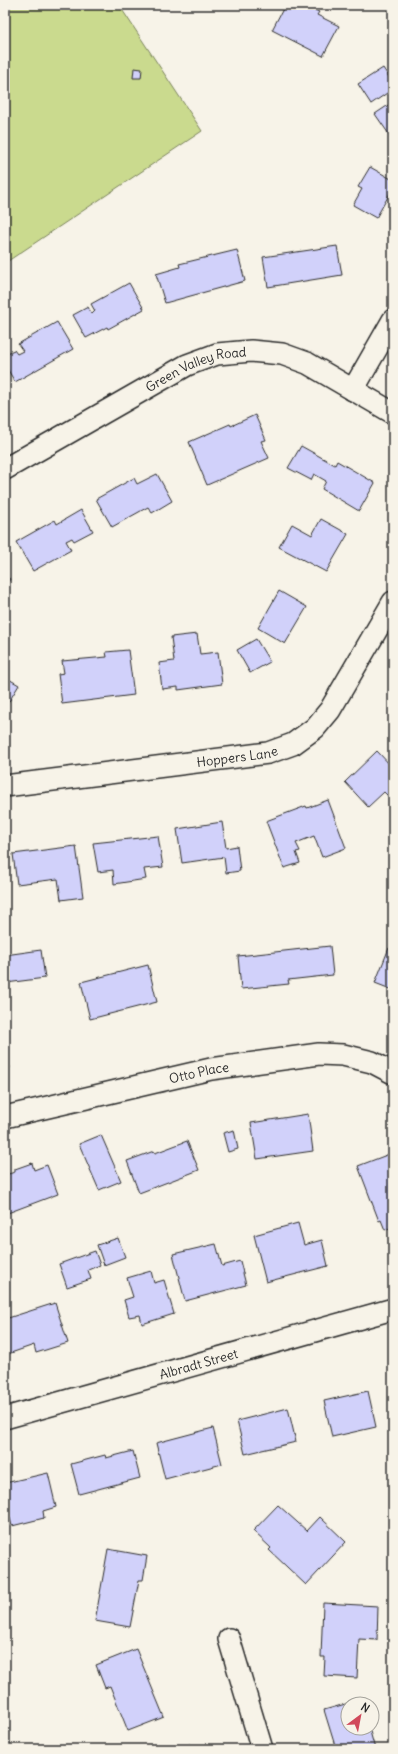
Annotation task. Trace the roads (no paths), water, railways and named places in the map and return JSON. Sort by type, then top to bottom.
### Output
[{"type":"street","points":[[353,390],[393,320]]},
{"type":"street","name":"Green Valley Road","points":[[5,469],[187,364],[217,354],[251,351],[282,354],[308,363],[393,413]]},
{"type":"street","name":"Hoppers Lane","points":[[5,786],[268,753],[293,744],[315,728],[330,710],[393,602]]},
{"type":"street","name":"Otto Place","points":[[5,1117],[211,1069],[319,1054],[343,1055],[365,1060],[393,1072]]},
{"type":"street","name":"Albradt Street","points":[[5,1418],[393,1309]]},
{"type":"street","points":[[229,1639],[262,1749]]}]
